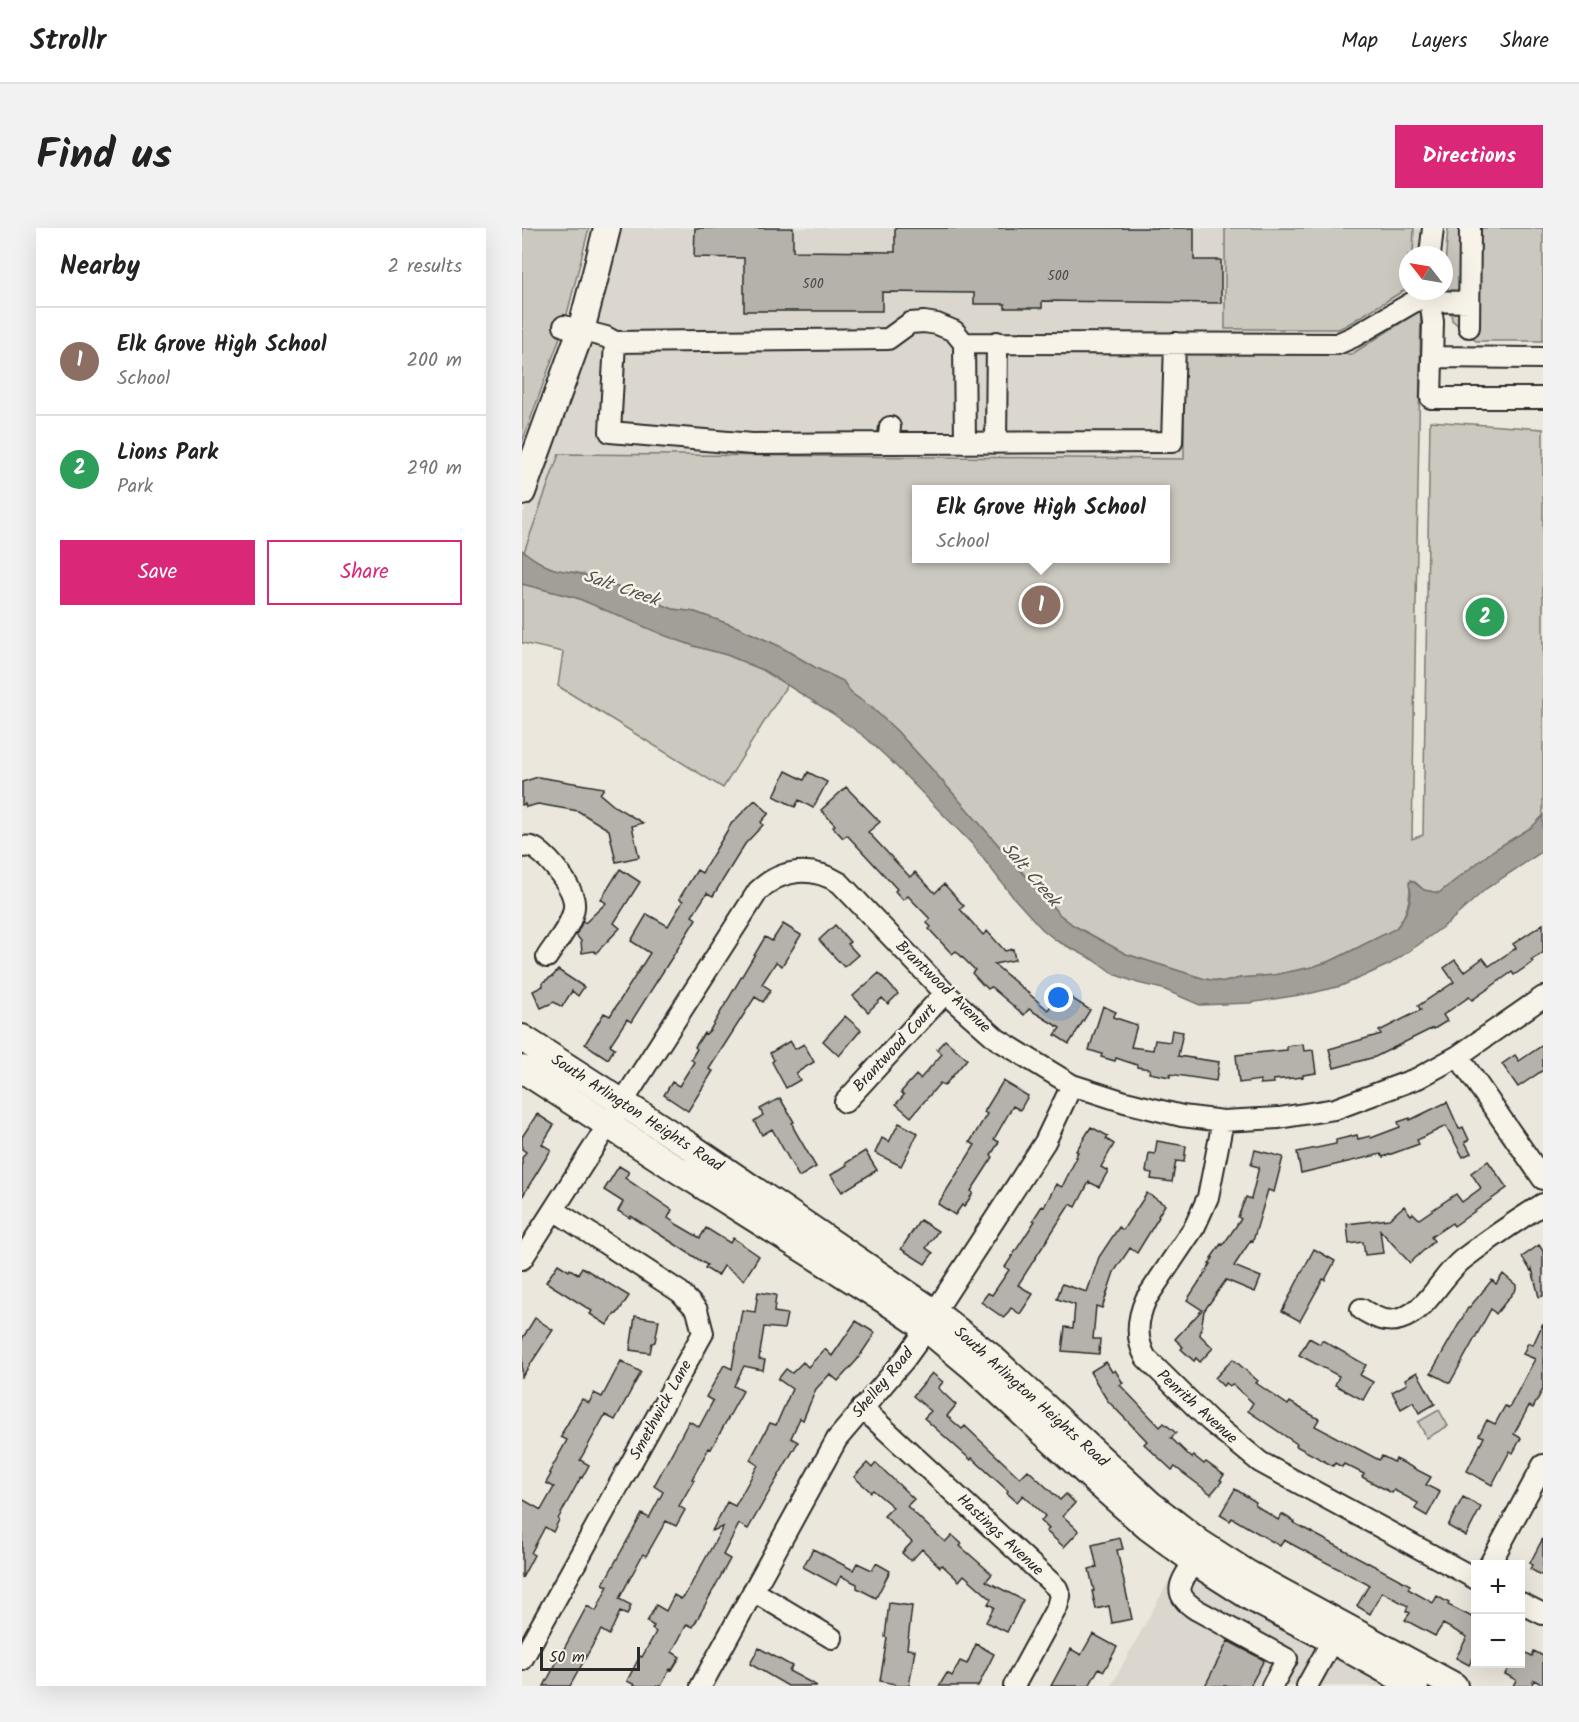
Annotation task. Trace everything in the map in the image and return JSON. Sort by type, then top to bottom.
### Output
[{"type":"main road","points":[[522,492],[573,328],[589,228]]},
{"type":"main road","points":[[522,444],[597,269],[607,228]]},
{"type":"main road","name":"South Arlington Heights Road","points":[[522,1038],[750,1187],[930,1320],[990,1356],[1150,1504],[1180,1528],[1415,1686]]},
{"type":"main road","name":"South Arlington Heights Road","points":[[522,1069],[882,1298],[930,1320],[973,1367],[1134,1514],[1194,1561],[1252,1598],[1336,1632],[1454,1686]]},
{"type":"street","points":[[1431,246],[1433,228]]},
{"type":"street","points":[[1469,327],[1470,228]]},
{"type":"street","points":[[1453,299],[1469,302]]},
{"type":"street","points":[[964,343],[1338,344],[1420,300]]},
{"type":"street","points":[[1430,300],[1433,322],[1431,398],[1543,398]]},
{"type":"street","points":[[573,328],[606,337],[615,342],[888,339],[910,323],[937,324],[954,331],[964,343],[965,443]]},
{"type":"street","points":[[615,342],[610,432],[753,444],[889,435],[965,443],[1172,442],[1175,343]]},
{"type":"street","points":[[996,442],[997,342]]},
{"type":"street","points":[[1432,357],[1543,358]]},
{"type":"street","points":[[522,846],[536,849],[557,869],[574,897],[574,906],[569,921],[547,957]]},
{"type":"street","name":"Brantwood Avenue","points":[[522,1259],[758,891],[782,874],[811,871],[831,877],[840,883],[945,993],[997,1039],[1072,1085],[1125,1102],[1182,1116],[1223,1121],[1279,1118],[1335,1109],[1418,1077],[1458,1056],[1543,997]]},
{"type":"street","name":"Brantwood Court","points":[[845,1102],[945,993]]},
{"type":"street","points":[[1458,1056],[1543,1179]]},
{"type":"street","name":"Shelley Road","points":[[701,1686],[837,1439],[905,1359],[1045,1142],[1072,1085]]},
{"type":"street","name":"Penrith Avenue","points":[[1223,1121],[1208,1197],[1195,1226],[1141,1309],[1137,1328],[1140,1347],[1146,1358],[1210,1421],[1260,1462],[1471,1576]]},
{"type":"street","points":[[1361,1309],[1379,1320],[1398,1320],[1415,1311],[1437,1291],[1461,1261],[1543,1204]]},
{"type":"street","name":"Smethwick Lane","points":[[522,1660],[703,1333],[697,1310],[680,1292],[554,1210]]},
{"type":"street","name":"Hastings Avenue","points":[[862,1408],[1057,1588],[1060,1596],[1057,1606],[1014,1686]]},
{"type":"street","points":[[1492,1560],[1543,1465]]},
{"type":"street","points":[[1194,1561],[1180,1586],[1182,1598],[1206,1615],[1287,1659],[1314,1681],[1336,1632]]},
{"type":"street","points":[[753,1591],[832,1638]]},
{"type":"street","points":[[1525,1605],[1543,1614]]},
{"type":"street","points":[[1272,1686],[1287,1659]]},
{"type":"shaded area","points":[[522,228],[589,228],[564,326],[522,443]]},
{"type":"shaded area","points":[[617,228],[1423,228],[1423,246],[1399,246],[1399,300],[1421,300],[1411,880],[1018,865],[929,766],[779,646],[599,580],[536,561],[522,550],[522,518],[585,344]]},
{"type":"shaded area","points":[[1225,228],[1414,228],[1413,246],[1399,246],[1399,293],[1345,326],[1338,329],[1225,329]]},
{"type":"shaded area","points":[[1448,228],[1543,228],[1543,341],[1476,341],[1452,320],[1449,300],[1453,300],[1453,246],[1447,246]]},
{"type":"shaded area","points":[[1421,310],[1412,839],[1423,835],[1430,421],[1543,429],[1543,816],[1532,827],[1494,850],[1439,893],[1424,890],[1415,882],[1409,882],[1410,894],[1407,907],[1395,929],[1333,960],[1312,967],[1225,982],[1205,979],[1126,954],[1073,925],[1059,914],[896,730],[851,693],[843,681],[779,646],[737,627],[695,612],[673,609],[590,576],[551,568],[524,552],[559,454],[1184,459],[1184,352],[1352,354]]},
{"type":"shaded area","points":[[522,584],[577,598],[694,646],[727,655],[763,670],[787,685],[723,788],[558,686],[563,652],[522,643]]},
{"type":"shaded area","points":[[1439,1410],[1448,1426],[1427,1438],[1418,1422]]},
{"type":"shaded area","points":[[1178,1564],[1209,1587],[1263,1619],[1289,1633],[1297,1634],[1393,1686],[1111,1686]]},
{"type":"water","name":"Salt Creek","points":[[522,550],[551,568],[587,575],[673,609],[695,612],[737,627],[779,646],[843,681],[851,693],[896,730],[1059,914],[1073,925],[1126,954],[1205,979],[1225,982],[1240,978],[1274,975],[1333,960],[1395,929],[1408,908],[1411,880],[1424,890],[1439,893],[1494,850],[1532,827],[1543,816],[1543,851],[1487,888],[1448,923],[1418,945],[1390,964],[1364,976],[1341,986],[1312,993],[1249,1003],[1200,1005],[1163,989],[1116,975],[1094,960],[1057,941],[1042,929],[1013,897],[972,844],[892,762],[865,737],[832,713],[763,670],[727,655],[666,636],[577,598],[522,584]]},
{"type":"building","points":[[695,228],[793,228],[793,251],[895,252],[895,228],[1194,228],[1194,260],[1221,260],[1221,303],[1042,301],[1042,308],[1005,308],[1005,304],[974,304],[974,293],[882,292],[882,311],[744,311],[744,258],[694,257]]},
{"type":"building","points":[[786,771],[804,780],[808,772],[827,782],[813,808],[799,800],[795,807],[774,796]]},
{"type":"building","points":[[538,777],[604,788],[600,794],[614,806],[643,823],[632,826],[639,857],[616,862],[609,830],[578,811],[538,804],[526,807],[525,804],[522,805],[522,782]]},
{"type":"building","points":[[846,787],[880,822],[868,832],[910,877],[915,872],[935,893],[944,884],[964,906],[960,909],[983,935],[987,931],[1005,951],[1013,949],[1015,960],[994,964],[1048,1010],[1054,1001],[1060,1005],[1067,995],[1090,1010],[1069,1044],[1055,1035],[1060,1028],[1029,1009],[1024,1015],[991,987],[988,989],[983,985],[972,973],[975,970],[956,951],[952,954],[929,929],[931,927],[926,922],[930,919],[908,896],[903,900],[895,891],[897,889],[847,835],[843,838],[833,827],[835,825],[821,810]]},
{"type":"building","points":[[755,800],[769,813],[761,822],[763,825],[745,844],[713,896],[707,893],[692,916],[696,919],[631,1022],[627,1019],[610,1045],[615,1048],[608,1059],[585,1044],[604,1013],[610,1016],[650,953],[631,941],[647,914],[668,926],[683,901],[679,899],[697,870],[702,873],[731,824]]},
{"type":"building","points":[[620,869],[640,882],[614,923],[620,928],[596,953],[594,951],[582,953],[581,941],[576,935],[583,921],[585,923],[606,903],[601,899]]},
{"type":"building","points":[[783,924],[801,935],[782,966],[776,962],[762,984],[771,990],[763,1002],[755,997],[709,1069],[713,1071],[688,1111],[664,1095],[672,1082],[679,1086],[694,1062],[691,1059],[697,1049],[695,1047],[704,1033],[710,1030],[765,937],[772,941]]},
{"type":"building","points":[[1543,924],[1543,953],[1531,960],[1533,962],[1514,975],[1512,972],[1472,1000],[1469,997],[1443,1015],[1447,1021],[1434,1029],[1375,1057],[1334,1068],[1329,1049],[1381,1034],[1379,1031],[1421,1010],[1418,1006],[1454,982],[1444,968],[1455,960],[1464,972],[1483,958],[1489,966],[1516,948],[1513,944]]},
{"type":"building","points":[[835,925],[858,955],[844,967],[819,940]]},
{"type":"building","points":[[558,970],[584,987],[578,996],[572,991],[562,1007],[554,1002],[541,1008],[533,991],[543,986],[543,982]]},
{"type":"building","points":[[879,973],[898,994],[888,1004],[882,998],[868,1012],[853,996]]},
{"type":"building","points":[[1103,1006],[1116,1012],[1113,1017],[1137,1025],[1131,1047],[1153,1050],[1155,1040],[1170,1042],[1172,1030],[1183,1032],[1178,1056],[1219,1062],[1216,1081],[1149,1073],[1150,1069],[1137,1067],[1137,1065],[1116,1058],[1115,1061],[1101,1057],[1102,1054],[1089,1050]]},
{"type":"building","points":[[845,1016],[861,1030],[839,1056],[823,1041]]},
{"type":"building","points":[[945,1040],[967,1059],[944,1086],[940,1083],[911,1117],[896,1104],[904,1095],[901,1092],[916,1075],[920,1079],[942,1054],[937,1049]]},
{"type":"building","points":[[790,1041],[795,1049],[804,1044],[814,1062],[796,1073],[800,1080],[786,1088],[772,1062],[774,1060],[770,1053]]},
{"type":"building","points":[[1303,1044],[1304,1051],[1313,1050],[1316,1073],[1303,1075],[1303,1077],[1273,1080],[1274,1083],[1260,1084],[1260,1080],[1239,1083],[1236,1055],[1287,1050],[1287,1046]]},
{"type":"building","points":[[1543,1045],[1543,1070],[1518,1087],[1502,1064],[1515,1055],[1519,1061]]},
{"type":"building","points":[[1003,1081],[1028,1096],[1020,1110],[1013,1106],[994,1139],[999,1142],[991,1155],[993,1157],[971,1191],[973,1193],[964,1207],[962,1205],[955,1215],[938,1204],[975,1145],[970,1142],[987,1114],[984,1112]]},
{"type":"building","points":[[780,1098],[794,1122],[792,1123],[794,1129],[816,1167],[799,1177],[772,1129],[762,1135],[754,1121],[763,1115],[760,1109]]},
{"type":"building","points":[[1447,1102],[1459,1129],[1463,1127],[1469,1140],[1465,1142],[1471,1153],[1463,1157],[1446,1126],[1417,1140],[1419,1144],[1383,1157],[1381,1154],[1301,1173],[1297,1152],[1336,1144],[1336,1140],[1357,1135],[1358,1139],[1370,1136],[1371,1138],[1400,1127],[1398,1122],[1410,1118],[1410,1120]]},
{"type":"building","points":[[537,1114],[554,1125],[542,1144],[551,1150],[522,1197],[522,1158],[526,1152],[522,1149],[522,1137]]},
{"type":"building","points":[[899,1123],[918,1133],[901,1166],[875,1153],[882,1138],[889,1142]]},
{"type":"building","points":[[1091,1127],[1108,1136],[1106,1139],[1114,1144],[1101,1167],[1108,1171],[1099,1187],[1089,1182],[1076,1207],[1070,1204],[1018,1285],[1033,1294],[1020,1314],[1011,1308],[1004,1318],[981,1302],[988,1293],[992,1295],[1009,1270],[1005,1267],[1042,1206],[1044,1207],[1056,1184],[1062,1187],[1077,1157],[1075,1157],[1078,1152],[1076,1151]]},
{"type":"building","points":[[1157,1141],[1186,1146],[1184,1162],[1176,1161],[1172,1182],[1151,1179],[1152,1173],[1146,1172],[1149,1153],[1155,1154]]},
{"type":"building","points":[[1255,1150],[1283,1157],[1274,1192],[1268,1190],[1253,1241],[1251,1240],[1234,1266],[1261,1277],[1255,1292],[1226,1280],[1204,1311],[1200,1335],[1213,1348],[1200,1362],[1196,1358],[1194,1361],[1181,1349],[1183,1347],[1175,1339],[1202,1310],[1187,1300],[1211,1264],[1209,1264],[1213,1258],[1211,1258],[1241,1219],[1238,1217],[1246,1197],[1251,1199],[1259,1167],[1251,1165]]},
{"type":"building","points":[[865,1151],[877,1170],[842,1192],[831,1175]]},
{"type":"building","points":[[1488,1161],[1507,1188],[1454,1226],[1452,1223],[1431,1237],[1434,1241],[1410,1263],[1380,1230],[1383,1253],[1365,1255],[1363,1242],[1349,1244],[1347,1224],[1389,1219],[1404,1206],[1411,1215],[1413,1213],[1419,1219],[1456,1194],[1462,1202],[1481,1188],[1471,1173]]},
{"type":"building","points":[[619,1166],[629,1172],[625,1178],[672,1210],[668,1218],[678,1225],[700,1238],[706,1228],[730,1243],[733,1238],[759,1256],[744,1280],[724,1266],[718,1276],[705,1268],[707,1265],[631,1216],[630,1218],[618,1211],[623,1202],[604,1190]]},
{"type":"building","points":[[1147,1193],[1165,1205],[1137,1253],[1130,1248],[1114,1272],[1102,1308],[1096,1306],[1093,1339],[1100,1339],[1099,1354],[1062,1351],[1065,1327],[1073,1328],[1075,1305],[1057,1299],[1062,1284],[1087,1292],[1099,1257],[1119,1227],[1123,1230]]},
{"type":"building","points":[[920,1220],[938,1231],[926,1248],[933,1253],[925,1264],[901,1249]]},
{"type":"building","points":[[1539,1245],[1543,1251],[1543,1296],[1539,1297],[1532,1269],[1531,1271],[1522,1257]]},
{"type":"building","points":[[1314,1249],[1335,1261],[1300,1321],[1282,1311]]},
{"type":"building","points":[[558,1264],[578,1274],[582,1267],[629,1296],[607,1325],[590,1314],[592,1311],[546,1282]]},
{"type":"building","points":[[1503,1274],[1516,1285],[1516,1289],[1496,1314],[1491,1309],[1450,1383],[1431,1373],[1468,1308],[1492,1280],[1496,1284]]},
{"type":"building","points":[[758,1292],[776,1295],[774,1312],[787,1314],[784,1329],[764,1327],[759,1359],[765,1360],[763,1370],[744,1366],[734,1386],[743,1391],[692,1479],[694,1480],[679,1506],[685,1510],[676,1526],[666,1521],[646,1556],[643,1554],[619,1599],[631,1605],[627,1615],[620,1612],[609,1635],[601,1630],[570,1686],[544,1686],[587,1606],[596,1611],[608,1586],[603,1584],[642,1514],[649,1518],[663,1492],[654,1486],[689,1421],[699,1427],[713,1401],[706,1397],[724,1365],[732,1369],[742,1310],[755,1312]]},
{"type":"building","points":[[635,1316],[659,1320],[655,1342],[652,1343],[650,1353],[630,1350]]},
{"type":"building","points":[[535,1318],[553,1330],[522,1377],[522,1339]]},
{"type":"building","points":[[856,1321],[875,1333],[857,1360],[838,1381],[830,1374],[816,1389],[803,1420],[800,1418],[791,1438],[798,1442],[748,1529],[739,1524],[723,1555],[730,1559],[693,1627],[687,1624],[672,1652],[680,1657],[672,1670],[670,1669],[661,1686],[637,1686],[627,1681],[656,1632],[652,1629],[654,1626],[647,1622],[656,1605],[666,1611],[674,1595],[681,1599],[685,1595],[723,1527],[712,1531],[727,1502],[735,1506],[758,1465],[750,1460],[770,1423],[776,1425],[792,1389],[778,1379],[786,1369],[792,1373],[803,1362],[808,1367],[825,1349],[832,1356]]},
{"type":"building","points":[[1543,1323],[1543,1389],[1533,1408],[1529,1406],[1514,1434],[1521,1438],[1513,1453],[1510,1451],[1492,1485],[1467,1471],[1484,1437],[1479,1435],[1487,1420],[1495,1424],[1505,1406],[1509,1408],[1535,1359],[1523,1354],[1528,1343],[1533,1345]]},
{"type":"building","points":[[1309,1338],[1320,1344],[1322,1340],[1366,1365],[1360,1375],[1373,1382],[1363,1400],[1335,1385],[1339,1376],[1299,1355]]},
{"type":"building","points":[[1233,1359],[1258,1381],[1256,1383],[1288,1405],[1290,1402],[1319,1419],[1315,1426],[1379,1460],[1382,1456],[1394,1462],[1396,1459],[1431,1477],[1426,1485],[1440,1492],[1427,1516],[1415,1509],[1418,1503],[1394,1490],[1392,1493],[1362,1477],[1364,1474],[1344,1464],[1342,1467],[1335,1463],[1333,1466],[1296,1446],[1297,1444],[1248,1411],[1253,1403],[1232,1384],[1230,1386],[1226,1383],[1223,1386],[1215,1378]]},
{"type":"building","points":[[621,1361],[641,1372],[615,1420],[605,1415],[580,1460],[589,1465],[553,1532],[545,1527],[531,1553],[534,1555],[522,1578],[522,1499],[541,1510],[554,1487],[546,1483],[551,1474],[549,1473],[567,1440],[561,1437],[562,1433],[582,1399],[589,1403],[594,1393],[602,1397]]},
{"type":"building","points":[[1106,1362],[1112,1372],[1115,1370],[1123,1383],[1120,1385],[1160,1427],[1164,1423],[1176,1433],[1171,1438],[1192,1458],[1194,1456],[1204,1464],[1206,1462],[1224,1475],[1211,1494],[1175,1467],[1172,1470],[1144,1444],[1147,1441],[1107,1400],[1090,1372]]},
{"type":"building","points":[[1417,1372],[1435,1404],[1419,1413],[1413,1402],[1401,1409],[1392,1392],[1407,1384],[1405,1379]]},
{"type":"building","points":[[932,1373],[943,1382],[938,1388],[956,1405],[947,1416],[962,1429],[965,1426],[1020,1478],[1028,1470],[1060,1500],[1066,1494],[1075,1503],[1063,1516],[1079,1531],[1064,1547],[1046,1531],[1049,1529],[1041,1521],[1045,1516],[1023,1495],[1017,1502],[972,1458],[971,1460],[924,1418],[931,1411],[913,1396]]},
{"type":"building","points":[[867,1463],[872,1468],[876,1463],[914,1499],[907,1506],[945,1542],[952,1535],[962,1544],[960,1546],[992,1574],[986,1581],[1023,1600],[1007,1632],[986,1622],[994,1607],[988,1604],[991,1599],[964,1575],[959,1581],[942,1565],[940,1567],[922,1549],[911,1561],[902,1553],[912,1542],[884,1516],[893,1507],[854,1477]]},
{"type":"building","points":[[1235,1489],[1278,1520],[1282,1514],[1294,1523],[1410,1585],[1408,1589],[1433,1603],[1437,1596],[1449,1603],[1448,1605],[1471,1616],[1471,1662],[1469,1665],[1456,1658],[1467,1637],[1443,1624],[1435,1636],[1405,1620],[1410,1613],[1406,1611],[1408,1606],[1382,1592],[1370,1614],[1357,1606],[1369,1585],[1284,1540],[1280,1546],[1232,1518],[1230,1521],[1220,1515]]},
{"type":"building","points":[[1463,1497],[1481,1507],[1466,1536],[1448,1526]]},
{"type":"building","points":[[1120,1538],[1123,1549],[1117,1550],[1132,1619],[1112,1623],[1109,1606],[1096,1609],[1089,1569],[1097,1567],[1092,1545]]},
{"type":"building","points":[[1543,1538],[1543,1576],[1530,1569],[1532,1565],[1530,1563]]},
{"type":"building","points":[[813,1549],[853,1570],[857,1563],[872,1570],[876,1563],[890,1571],[876,1598],[841,1576],[836,1585],[803,1567]]},
{"type":"building","points":[[889,1603],[912,1606],[907,1649],[915,1650],[909,1686],[895,1686],[895,1684],[880,1681],[887,1638],[885,1637]]},
{"type":"building","points":[[1093,1634],[1117,1647],[1104,1671],[1099,1668],[1089,1686],[1051,1686],[1071,1649],[1081,1655]]},
{"type":"building","points":[[1228,1641],[1264,1660],[1250,1686],[1205,1686]]},
{"type":"building","points":[[976,1644],[994,1654],[978,1686],[939,1686],[947,1673],[952,1676],[960,1661],[967,1664]]},
{"type":"building","points":[[759,1648],[792,1666],[789,1671],[817,1686],[788,1686],[750,1664]]},
{"type":"building","points":[[1534,1651],[1543,1656],[1543,1685],[1534,1680],[1531,1686],[1513,1686],[1516,1680],[1505,1674],[1509,1668],[1525,1668],[1525,1652],[1532,1656]]},
{"type":"place","name":"Elk Grove High School","points":[[1041,605]]},
{"type":"place","name":"Lions Park","points":[[1485,617]]}]
